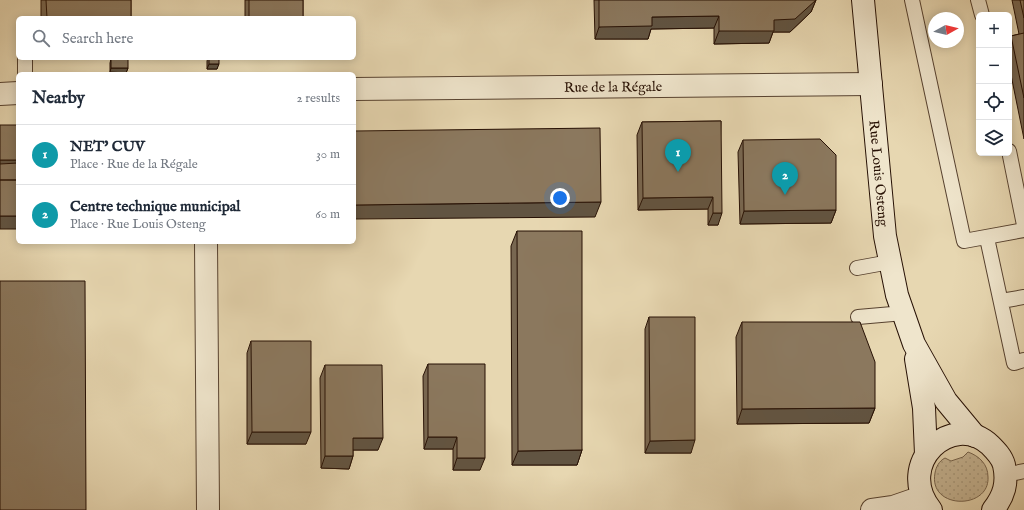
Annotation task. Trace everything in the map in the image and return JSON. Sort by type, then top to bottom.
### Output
[{"type":"street","name":"Rue Louis Osteng","points":[[863,0],[886,236],[890,262],[914,344],[924,408],[926,454]]},
{"type":"street","name":"Rue de la Régale","points":[[356,90],[871,84]]},
{"type":"street","points":[[0,94],[16,93]]},
{"type":"street","points":[[206,244],[208,510]]},
{"type":"street","name":"Rue Louis Osteng","points":[[914,344],[946,401],[975,436]]},
{"type":"street","points":[[872,510],[927,504],[919,482],[920,467],[926,454],[935,444],[948,437],[961,435],[975,436],[987,442],[997,451],[1003,462],[1015,473],[1005,488],[999,507]]},
{"type":"lane","points":[[912,0],[964,242],[1024,230]]},
{"type":"lane","points":[[978,0],[981,12]]},
{"type":"lane","points":[[25,60],[25,72]]},
{"type":"lane","points":[[1010,156],[1024,225]]},
{"type":"lane","points":[[987,238],[1014,363],[1024,360]]},
{"type":"lane","points":[[856,268],[890,262]]},
{"type":"lane","points":[[1001,301],[1024,297]]},
{"type":"lane","points":[[858,317],[904,313]]},
{"type":"shaded area","points":[[968,452],[979,458],[985,464],[988,472],[986,488],[980,496],[970,500],[960,501],[949,499],[941,494],[935,485],[936,469],[939,462],[943,459],[945,458],[951,461],[963,457]]},
{"type":"building","points":[[46,0],[131,0],[131,16],[47,16]]},
{"type":"building","points":[[249,0],[303,0],[303,16],[249,16]]},
{"type":"building","points":[[599,0],[816,0],[795,19],[774,20],[774,31],[719,31],[719,16],[652,17],[652,26],[599,27]]},
{"type":"building","points":[[1020,0],[1024,0],[1024,18]]},
{"type":"building","points":[[1024,33],[1024,98],[1012,41],[1012,36]]},
{"type":"building","points":[[111,60],[128,60],[128,68],[111,68]]},
{"type":"building","points":[[209,60],[219,60],[219,64],[209,64]]},
{"type":"building","points":[[721,121],[722,213],[713,213],[713,197],[643,198],[642,122]]},
{"type":"building","points":[[0,125],[16,125],[16,160],[0,160]]},
{"type":"building","points":[[600,128],[601,202],[356,205],[356,131]]},
{"type":"building","points":[[820,139],[836,155],[836,210],[744,211],[743,140]]},
{"type":"building","points":[[16,163],[16,180],[0,180],[0,164]]},
{"type":"building","points":[[0,180],[16,180],[16,216],[0,216]]},
{"type":"building","points":[[517,231],[582,231],[582,450],[518,451]]},
{"type":"building","points":[[0,281],[85,281],[86,510],[0,510]]},
{"type":"building","points":[[649,317],[695,317],[695,440],[650,441]]},
{"type":"building","points":[[742,322],[860,322],[875,362],[875,408],[742,409]]},
{"type":"building","points":[[251,341],[311,341],[311,432],[252,432]]},
{"type":"building","points":[[428,364],[485,364],[485,458],[457,458],[457,437],[428,437]]},
{"type":"building","points":[[325,365],[382,365],[383,438],[353,438],[353,456],[325,456]]},
{"type":"place","name":"NET' CUV","points":[[678,172]]},
{"type":"place","name":"Centre technique municipal","points":[[785,195]]}]
